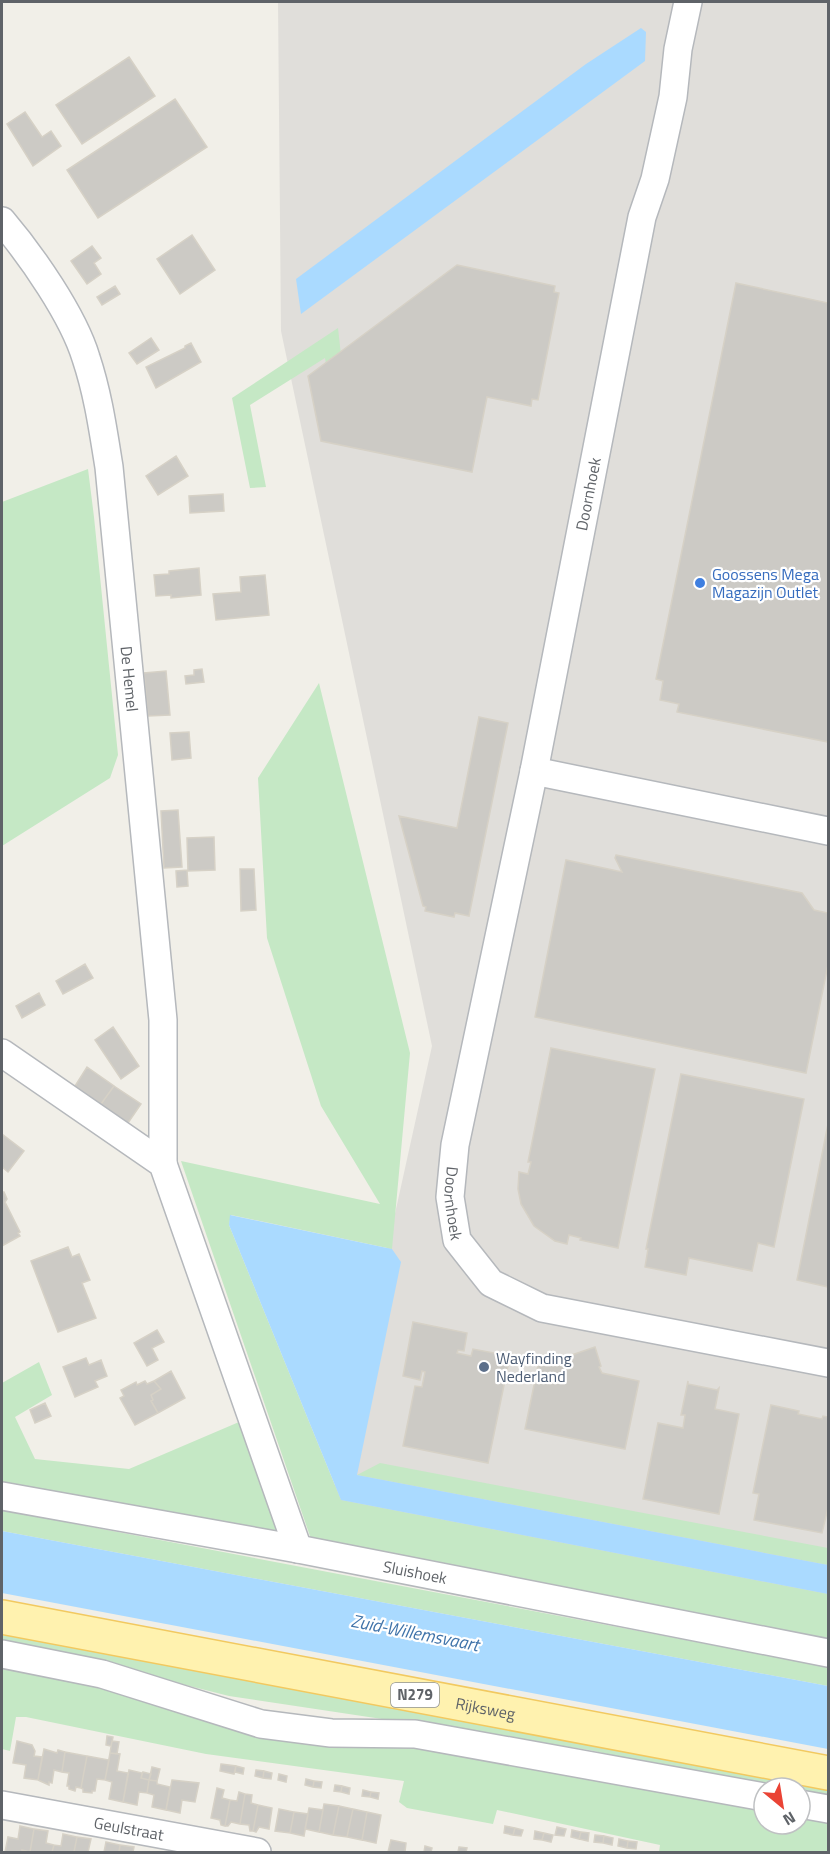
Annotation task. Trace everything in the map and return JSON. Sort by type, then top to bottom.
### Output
[{"type":"main road","name":"Rijksweg","points":[[2,1617],[828,1773]]},
{"type":"street","name":"Doornhoek","points":[[688,2],[678,49],[673,97],[655,178],[642,217],[534,771],[455,1145],[450,1197],[457,1240],[491,1283],[542,1308],[828,1363]]},
{"type":"street","name":"De Hemel","points":[[2,221],[24,249],[66,316],[86,355],[99,402],[109,467],[163,1020],[163,1164]]},
{"type":"street","points":[[534,771],[828,831]]},
{"type":"street","points":[[2,1053],[163,1164],[298,1549]]},
{"type":"street","name":"Sluishoek","points":[[2,1496],[298,1549],[828,1653]]},
{"type":"street","points":[[2,1654],[102,1674],[261,1724],[331,1733],[415,1734],[752,1795]]},
{"type":"street","name":"Geulstraat","points":[[2,1805],[257,1852]]},
{"type":"street","points":[[812,1806],[828,1809]]},
{"type":"shaded area","points":[[278,2],[828,2],[828,1599],[330,1508],[432,1046],[281,331]]},
{"type":"green space","points":[[338,328],[350,436],[338,438],[325,358],[250,405],[266,487],[250,488],[232,398]]},
{"type":"green space","points":[[88,469],[118,755],[110,778],[2,846],[2,502]]},
{"type":"green space","points":[[319,683],[410,1053],[392,1249],[231,1215],[229,1225],[341,1500],[828,1594],[828,1639],[312,1542],[181,1161],[380,1204],[321,1106],[267,938],[258,778]]},
{"type":"green space","points":[[39,1362],[52,1395],[15,1417],[35,1459],[129,1469],[239,1422],[281,1537],[2,1485],[2,1383]]},
{"type":"green space","points":[[380,1463],[828,1548],[828,1565],[357,1475]]},
{"type":"green space","points":[[2,1510],[828,1667],[828,1686],[2,1531]]},
{"type":"green space","points":[[2,1626],[796,1776],[752,1776],[752,1785],[589,1750],[229,1696],[91,1661],[2,1644]]},
{"type":"green space","points":[[2,1665],[752,1806],[752,1836],[812,1836],[812,1819],[828,1823],[828,1852],[659,1852],[660,1845],[497,1810],[493,1824],[407,1808],[399,1802],[404,1781],[206,1754],[26,1717],[16,1717],[10,1751],[2,1749]]},
{"type":"green space","points":[[812,1779],[828,1782],[828,1802],[812,1799]]},
{"type":"water","points":[[641,28],[646,32],[645,61],[301,314],[296,279],[586,64]]},
{"type":"water","points":[[230,1215],[392,1249],[401,1262],[357,1475],[828,1565],[828,1594],[341,1500],[229,1225]]},
{"type":"water","name":"Zuid-Willemsvaart","points":[[2,1531],[828,1686],[828,1749],[2,1593]]},
{"type":"building","points":[[129,57],[155,96],[82,144],[56,105]]},
{"type":"building","points":[[175,99],[207,147],[98,218],[67,170]]},
{"type":"building","points":[[25,112],[42,137],[51,131],[61,146],[33,166],[7,124]]},
{"type":"building","points":[[192,235],[215,270],[180,294],[157,259]]},
{"type":"building","points":[[92,246],[101,258],[94,263],[101,274],[87,284],[71,261]]},
{"type":"building","points":[[457,265],[555,286],[554,292],[559,293],[538,400],[532,399],[531,406],[487,397],[472,472],[321,441],[308,376]]},
{"type":"building","points":[[736,283],[828,303],[828,742],[677,712],[679,704],[660,700],[663,681],[656,679]]},
{"type":"building","points":[[115,286],[120,294],[102,305],[97,297]]},
{"type":"building","points":[[151,338],[159,350],[137,364],[129,353]]},
{"type":"building","points":[[191,343],[201,362],[156,388],[146,367]]},
{"type":"building","points":[[176,456],[188,476],[158,495],[146,476]]},
{"type":"building","points":[[223,494],[224,511],[190,513],[189,496]]},
{"type":"building","points":[[199,568],[201,595],[171,598],[171,595],[156,596],[154,575]]},
{"type":"building","points":[[265,575],[269,615],[216,620],[213,594],[241,592],[240,577]]},
{"type":"building","points":[[202,669],[204,682],[186,684],[185,676],[194,675],[194,670]]},
{"type":"building","points":[[166,671],[170,715],[148,716],[144,673]]},
{"type":"building","points":[[479,717],[508,723],[469,916],[455,913],[454,917],[425,911],[426,907],[423,906],[399,816],[457,828]]},
{"type":"building","points":[[189,732],[191,758],[172,760],[170,733]]},
{"type":"building","points":[[178,810],[182,867],[164,868],[161,811]]},
{"type":"building","points":[[214,837],[215,870],[188,871],[187,838]]},
{"type":"building","points":[[616,855],[802,893],[814,910],[828,913],[828,965],[806,1073],[535,1017],[566,860],[622,872],[615,858]]},
{"type":"building","points":[[240,869],[254,869],[256,910],[241,911]]},
{"type":"building","points":[[187,870],[188,886],[177,887],[176,871]]},
{"type":"building","points":[[85,964],[93,978],[63,994],[56,981]]},
{"type":"building","points":[[39,993],[45,1005],[22,1018],[16,1006]]},
{"type":"building","points":[[113,1027],[139,1066],[121,1079],[95,1040]]},
{"type":"building","points":[[551,1048],[655,1069],[618,1248],[580,1240],[581,1238],[569,1235],[567,1244],[555,1241],[534,1226],[521,1204],[518,1189],[519,1172],[528,1174],[531,1162],[528,1162]]},
{"type":"building","points":[[87,1067],[114,1086],[101,1104],[75,1086]]},
{"type":"building","points":[[681,1074],[804,1099],[774,1247],[758,1243],[752,1271],[689,1258],[686,1275],[645,1267],[648,1249],[646,1249]]},
{"type":"building","points":[[114,1086],[141,1104],[128,1123],[101,1104]]},
{"type":"building","points":[[828,1124],[828,1287],[797,1280]]},
{"type":"building","points":[[2,1134],[24,1151],[8,1172],[2,1167]]},
{"type":"building","points":[[2,1192],[7,1199],[5,1202],[20,1236],[2,1246]]},
{"type":"building","points":[[68,1247],[72,1257],[79,1254],[90,1280],[82,1283],[96,1318],[58,1332],[31,1261]]},
{"type":"building","points":[[413,1322],[467,1333],[464,1351],[458,1350],[457,1353],[471,1356],[473,1349],[510,1356],[488,1463],[403,1446],[415,1386],[422,1387],[425,1372],[422,1371],[420,1380],[403,1376]]},
{"type":"building","points":[[157,1330],[164,1342],[152,1348],[158,1360],[147,1366],[134,1343]]},
{"type":"building","points":[[595,1347],[602,1373],[639,1381],[625,1449],[525,1429],[539,1361],[554,1364],[567,1359],[566,1357]]},
{"type":"building","points":[[86,1358],[89,1365],[101,1360],[107,1376],[95,1381],[98,1387],[75,1397],[63,1367]]},
{"type":"building","points":[[171,1371],[185,1398],[158,1413],[151,1401],[153,1400],[151,1395],[161,1389],[154,1381]]},
{"type":"building","points":[[145,1381],[147,1384],[154,1381],[161,1389],[151,1395],[153,1400],[151,1401],[158,1413],[135,1425],[120,1398],[124,1396],[121,1390],[136,1382],[137,1385]]},
{"type":"building","points":[[688,1381],[688,1384],[717,1390],[719,1388],[715,1409],[739,1414],[719,1514],[643,1499],[658,1423],[683,1428],[685,1415],[681,1415]]},
{"type":"building","points":[[45,1403],[51,1416],[35,1423],[30,1410]]},
{"type":"building","points":[[771,1405],[799,1411],[798,1414],[822,1419],[823,1416],[828,1417],[828,1508],[822,1533],[754,1520],[759,1494],[753,1493]]},
{"type":"building","points":[[107,1736],[113,1737],[111,1746],[106,1745]]},
{"type":"building","points":[[17,1741],[32,1745],[35,1751],[34,1756],[42,1757],[38,1780],[24,1778],[26,1765],[13,1763]]},
{"type":"building","points":[[112,1741],[119,1742],[117,1754],[110,1753]]},
{"type":"building","points":[[44,1749],[57,1753],[58,1750],[65,1752],[62,1772],[54,1770],[52,1783],[49,1782],[49,1785],[38,1780]]},
{"type":"building","points":[[65,1752],[87,1756],[81,1788],[76,1787],[75,1791],[67,1786],[69,1773],[62,1772]]},
{"type":"building","points":[[110,1753],[120,1754],[117,1771],[128,1773],[123,1802],[109,1799],[112,1782],[105,1780]]},
{"type":"building","points":[[87,1756],[109,1760],[105,1780],[97,1779],[95,1791],[92,1793],[83,1792],[81,1788]]},
{"type":"building","points":[[221,1764],[236,1766],[234,1774],[220,1771]]},
{"type":"building","points":[[236,1766],[244,1768],[243,1774],[235,1772]]},
{"type":"building","points":[[152,1767],[160,1769],[157,1781],[149,1780]]},
{"type":"building","points":[[129,1770],[142,1773],[141,1778],[149,1780],[147,1793],[139,1792],[137,1805],[123,1802]]},
{"type":"building","points":[[256,1770],[264,1771],[263,1778],[255,1776]]},
{"type":"building","points":[[264,1771],[272,1773],[271,1779],[263,1778]]},
{"type":"building","points":[[143,1772],[151,1774],[149,1780],[141,1778]]},
{"type":"building","points":[[279,1774],[287,1776],[286,1782],[278,1780]]},
{"type":"building","points":[[306,1779],[314,1781],[313,1787],[305,1785]]},
{"type":"building","points":[[149,1780],[170,1787],[166,1810],[152,1807],[154,1795],[147,1793]]},
{"type":"building","points":[[172,1780],[199,1783],[195,1802],[182,1800],[180,1813],[166,1810]]},
{"type":"building","points":[[314,1781],[322,1782],[321,1788],[313,1787]]},
{"type":"building","points":[[335,1785],[342,1786],[341,1792],[334,1791]]},
{"type":"building","points":[[342,1786],[350,1788],[349,1794],[341,1792]]},
{"type":"building","points":[[217,1788],[224,1790],[222,1798],[230,1800],[225,1826],[221,1825],[220,1820],[211,1818]]},
{"type":"building","points":[[363,1790],[371,1792],[370,1797],[362,1796]]},
{"type":"building","points":[[239,1792],[245,1794],[240,1824],[231,1822],[225,1826],[230,1800],[237,1801]]},
{"type":"building","points":[[371,1792],[379,1793],[378,1799],[370,1797]]},
{"type":"building","points":[[245,1794],[252,1795],[251,1803],[258,1805],[253,1831],[250,1831],[249,1825],[240,1824]]},
{"type":"building","points":[[324,1804],[339,1806],[333,1835],[319,1832]]},
{"type":"building","points":[[258,1805],[272,1808],[269,1829],[259,1827],[256,1832],[253,1831]]},
{"type":"building","points":[[339,1806],[353,1809],[347,1837],[333,1835]]},
{"type":"building","points":[[309,1808],[323,1810],[319,1832],[305,1829]]},
{"type":"building","points":[[279,1809],[294,1812],[290,1833],[275,1831]]},
{"type":"building","points":[[353,1809],[367,1812],[362,1840],[347,1837]]},
{"type":"building","points":[[294,1812],[308,1814],[304,1836],[290,1833]]},
{"type":"building","points":[[367,1812],[381,1815],[376,1843],[362,1840]]},
{"type":"building","points":[[20,1826],[34,1829],[30,1852],[22,1850],[22,1852],[5,1852],[8,1837],[18,1839]]},
{"type":"building","points":[[505,1826],[515,1828],[513,1835],[504,1833]]},
{"type":"building","points":[[557,1827],[566,1829],[564,1836],[555,1835]]},
{"type":"building","points":[[515,1828],[523,1830],[521,1836],[513,1835]]},
{"type":"building","points":[[34,1829],[48,1831],[46,1843],[54,1845],[52,1852],[30,1852]]},
{"type":"building","points":[[572,1830],[581,1832],[579,1839],[571,1837]]},
{"type":"building","points":[[535,1831],[544,1833],[542,1840],[534,1839]]},
{"type":"building","points":[[581,1832],[589,1833],[588,1841],[579,1839]]},
{"type":"building","points":[[544,1833],[553,1835],[551,1842],[542,1840]]},
{"type":"building","points":[[63,1834],[77,1837],[74,1852],[52,1852],[54,1845],[61,1846]]},
{"type":"building","points":[[595,1835],[604,1836],[603,1843],[594,1842]]},
{"type":"building","points":[[604,1836],[613,1838],[612,1845],[603,1843]]},
{"type":"building","points":[[77,1837],[91,1839],[88,1852],[74,1852]]},
{"type":"building","points":[[619,1839],[628,1841],[627,1848],[618,1846]]},
{"type":"building","points":[[391,1840],[406,1843],[405,1852],[388,1852]]},
{"type":"building","points":[[628,1841],[637,1842],[636,1849],[627,1848]]},
{"type":"building","points":[[106,1842],[120,1845],[119,1852],[104,1852]]},
{"type":"building","points":[[120,1845],[134,1847],[133,1852],[119,1852]]},
{"type":"building","points":[[425,1846],[432,1848],[431,1852],[424,1852]]},
{"type":"building","points":[[459,1847],[467,1848],[466,1852],[458,1852]]},
{"type":"place","name":"Goossens Mega Magazijn Outlet","points":[[700,583]]},
{"type":"place","name":"Wayfinding Nederland","points":[[484,1367]]}]
